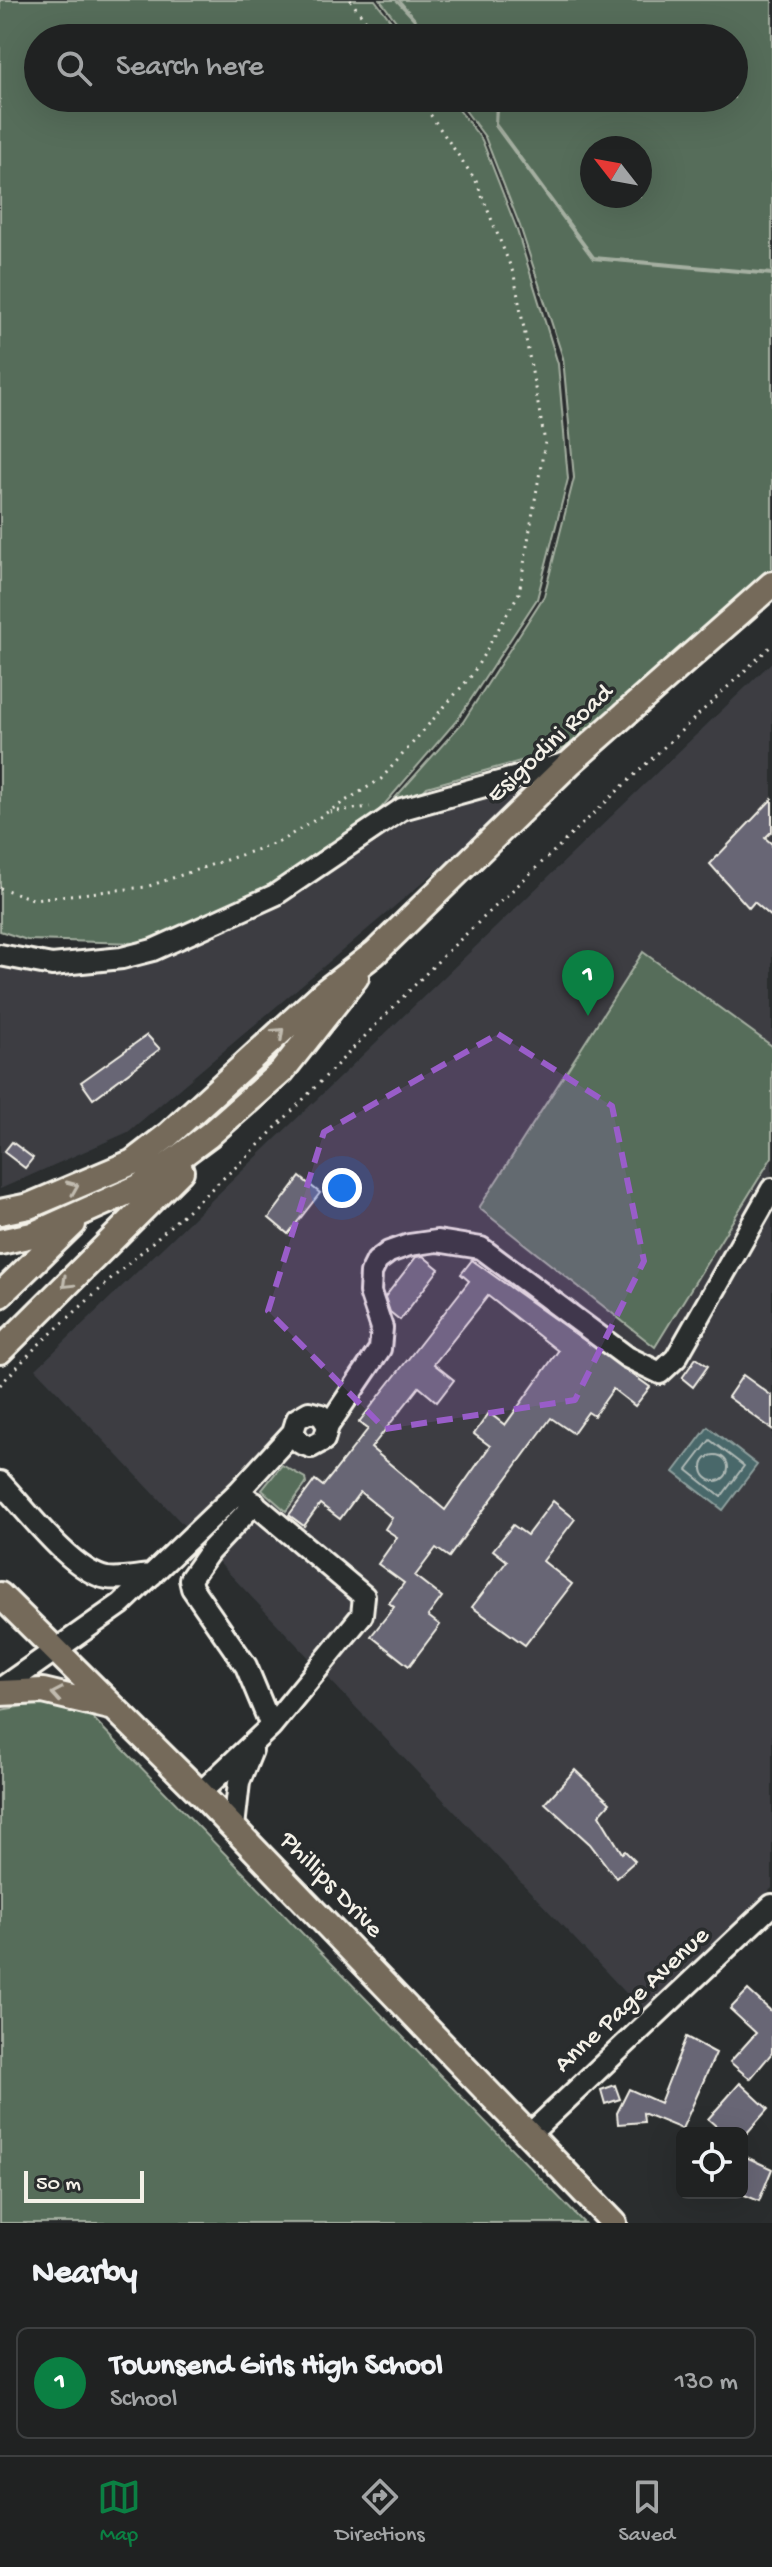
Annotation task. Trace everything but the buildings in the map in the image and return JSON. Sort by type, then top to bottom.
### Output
[{"type":"main road","name":"Esigodini Road","points":[[0,1212],[29,1206],[133,1162],[168,1135],[323,993],[375,953],[571,762],[772,584]]},
{"type":"main road","name":"Esigodini Road","points":[[0,1242],[32,1235],[139,1187],[209,1135],[282,1071],[375,953]]},
{"type":"main road","points":[[0,1351],[282,1071]]},
{"type":"main road","points":[[0,1295],[133,1162]]},
{"type":"main road","name":"Phillips Drive","points":[[0,1595],[234,1827],[614,2223]]},
{"type":"main road","points":[[0,1691],[43,1691],[112,1708]]},
{"type":"street","points":[[0,955],[52,965],[122,958],[153,950],[268,899],[402,809],[571,762]]},
{"type":"street","points":[[271,1726],[246,1666],[192,1588],[190,1579],[293,1432],[297,1419],[309,1412],[321,1415],[328,1426],[380,1349],[382,1328],[370,1292],[371,1273],[377,1261],[389,1252],[437,1241],[481,1248],[627,1357],[660,1373],[676,1358],[772,1189]]},
{"type":"street","points":[[0,1482],[76,1562],[93,1573],[108,1578],[152,1575]]},
{"type":"street","points":[[0,1691],[121,1604],[247,1497]]},
{"type":"street","points":[[200,1793],[271,1726],[362,1615],[366,1604],[364,1596],[247,1497]]},
{"type":"street","points":[[234,1827],[239,1782],[255,1744]]},
{"type":"street","name":"Anne Page Avenue","points":[[530,2134],[772,1905]]},
{"type":"path","points":[[350,0],[368,24]]},
{"type":"path","points":[[0,888],[33,899],[146,887],[279,842],[381,779],[472,675],[519,593],[545,442],[514,275],[476,181],[429,112]]},
{"type":"path","points":[[0,1385],[36,1347],[248,1156],[445,954],[772,645]]},
{"type":"highlighted area","points":[[498,1034],[612,1106],[644,1261],[575,1400],[385,1429],[268,1311],[324,1132]]},
{"type":"shaded area","points":[[772,662],[772,1888],[644,2012],[36,1369]]},
{"type":"shaded area","points":[[578,751],[128,1132],[0,1189],[0,962],[50,973],[158,960],[281,901],[434,791]]},
{"type":"green space","points":[[0,0],[375,0],[393,24],[24,24],[24,112],[461,112],[482,140],[516,227],[558,364],[568,479],[537,599],[458,719],[364,828],[277,888],[137,943],[27,940],[0,931]]},
{"type":"green space","points":[[380,0],[396,0],[418,24],[398,24]]},
{"type":"green space","points":[[399,0],[772,0],[772,273],[594,257],[496,124],[497,112],[748,112],[748,24],[419,24]]},
{"type":"green space","points":[[466,112],[496,112],[495,126],[593,259],[772,275],[772,577],[578,745],[427,787],[419,796],[394,799],[463,722],[544,596],[574,478],[563,358],[520,226],[485,137]]},
{"type":"green space","points":[[643,952],[772,1046],[772,1157],[655,1347],[479,1208]]},
{"type":"green space","points":[[282,1465],[305,1478],[306,1484],[286,1511],[262,1490]]},
{"type":"green space","points":[[42,1703],[92,1717],[584,2223],[0,2223],[0,1710]]},
{"type":"water","points":[[708,1427],[757,1465],[723,1510],[674,1472]]},
{"type":"place","name":"Townsend Girls High School","points":[[588,1016]]}]
